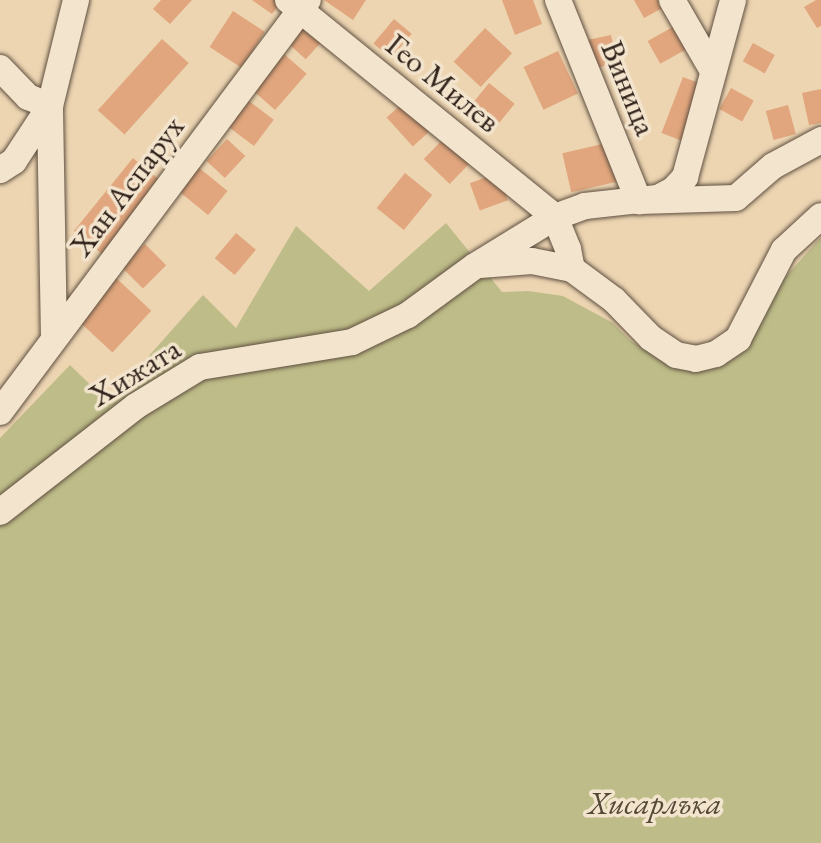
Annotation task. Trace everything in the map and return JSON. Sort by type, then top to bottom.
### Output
[{"type":"street","points":[[54,339],[50,106],[76,0]]},
{"type":"street","name":"Виница","points":[[558,0],[639,201]]},
{"type":"street","points":[[672,0],[713,71]]},
{"type":"street","points":[[639,201],[658,198],[673,190],[685,177],[733,0]]},
{"type":"street","name":"Гео Милев","points":[[299,3],[555,216]]},
{"type":"street","name":"Хан Аспарух","points":[[0,412],[299,3]]},
{"type":"street","points":[[0,68],[28,97],[50,106]]},
{"type":"street","points":[[0,170],[14,160],[50,106]]},
{"type":"street","points":[[639,201],[736,198],[773,166],[821,140]]},
{"type":"street","name":"Хижата","points":[[0,512],[136,406],[200,367],[352,342],[408,315],[475,266],[555,216],[584,206],[613,201],[639,201]]},
{"type":"street","points":[[555,216],[568,249],[572,269]]},
{"type":"street","points":[[475,266],[533,261],[572,269],[614,300],[651,338],[676,355],[696,359],[716,354],[738,339],[783,250],[821,216]]},
{"type":"green space","name":"Хисарлъка","points":[[446,223],[502,292],[528,291],[563,296],[613,323],[630,340],[658,359],[681,368],[702,370],[821,237],[821,843],[0,843],[0,438],[70,365],[108,402],[203,295],[236,328],[296,226],[369,291]]},
{"type":"building","points":[[161,0],[192,0],[170,24],[153,9]]},
{"type":"building","points":[[252,0],[283,0],[272,14]]},
{"type":"building","points":[[324,0],[366,0],[353,20]]},
{"type":"building","points":[[502,0],[533,0],[542,24],[515,35]]},
{"type":"building","points":[[634,0],[666,0],[668,5],[644,18]]},
{"type":"building","points":[[821,0],[821,26],[817,28],[804,7]]},
{"type":"building","points":[[233,11],[265,32],[241,68],[210,47]]},
{"type":"building","points":[[394,19],[412,34],[391,58],[373,44]]},
{"type":"building","points":[[308,21],[326,37],[306,59],[288,43]]},
{"type":"building","points":[[680,23],[693,46],[660,64],[648,41]]},
{"type":"building","points":[[485,28],[512,53],[481,87],[454,62]]},
{"type":"building","points":[[611,35],[617,63],[590,69],[584,41]]},
{"type":"building","points":[[162,39],[189,63],[125,134],[98,110]]},
{"type":"building","points":[[753,43],[775,55],[765,73],[743,61]]},
{"type":"building","points":[[558,51],[578,94],[543,110],[524,67]]},
{"type":"building","points":[[284,54],[307,74],[275,110],[253,90]]},
{"type":"building","points":[[683,77],[707,86],[686,142],[661,133]]},
{"type":"building","points":[[489,83],[515,104],[500,122],[474,102]]},
{"type":"building","points":[[731,88],[754,101],[742,122],[719,109]]},
{"type":"building","points":[[821,89],[821,123],[809,125],[802,93]]},
{"type":"building","points":[[406,100],[432,129],[413,146],[387,117]]},
{"type":"building","points":[[249,101],[274,120],[254,146],[229,127]]},
{"type":"building","points":[[788,105],[796,134],[774,140],[766,111]]},
{"type":"building","points":[[446,136],[472,161],[450,184],[424,159]]},
{"type":"building","points":[[227,139],[245,156],[225,178],[207,161]]},
{"type":"building","points":[[611,142],[620,181],[571,192],[562,153]]},
{"type":"building","points":[[133,158],[161,181],[102,254],[74,231]]},
{"type":"building","points":[[198,167],[228,191],[208,215],[178,191]]},
{"type":"building","points":[[405,173],[432,195],[404,230],[377,208]]},
{"type":"building","points":[[498,173],[508,200],[480,211],[470,183]]},
{"type":"building","points":[[236,233],[256,250],[235,275],[215,258]]},
{"type":"building","points":[[145,244],[166,265],[143,289],[122,267]]},
{"type":"building","points":[[114,276],[151,311],[112,352],[75,318]]}]
